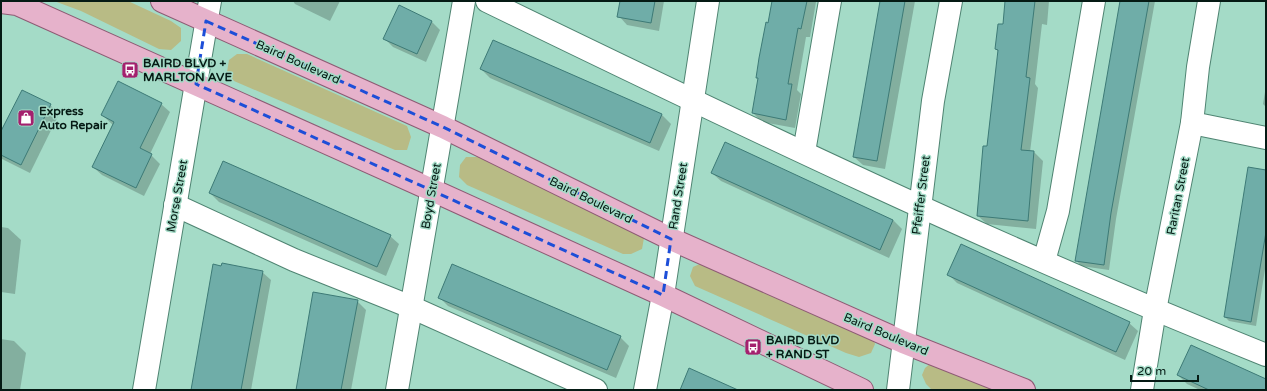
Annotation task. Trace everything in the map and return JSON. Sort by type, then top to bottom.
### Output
[{"type":"main road","name":"Baird Boulevard","points":[[162,1],[208,11],[671,239],[903,342],[1024,390]]},
{"type":"main road","points":[[1,2],[17,4],[432,190],[663,295],[862,390]]},
{"type":"street","name":"Boyd Street","points":[[397,390],[464,1]]},
{"type":"street","points":[[487,1],[692,101],[920,206],[1155,310],[1266,355]]},
{"type":"street","name":"Rand Street","points":[[646,390],[663,295],[708,1]]},
{"type":"street","points":[[804,152],[830,1]]},
{"type":"street","name":"Pfeiffer Street","points":[[898,390],[933,101],[951,1]]},
{"type":"street","points":[[1044,261],[1058,211],[1094,1]]},
{"type":"street","name":"Raritan Street","points":[[1142,390],[1155,310],[1192,123],[1198,66],[1209,1]]},
{"type":"street","name":"Morse Street","points":[[144,390],[208,11]]},
{"type":"street","points":[[1192,123],[1266,138]]},
{"type":"street","points":[[175,205],[294,260],[411,307],[596,390]]},
{"type":"highlighted area","points":[[206,21],[443,127],[671,239],[663,295],[196,84]]},
{"type":"green space","points":[[54,1],[128,1],[171,21],[181,28],[181,41],[171,50],[159,49],[81,11]]},
{"type":"green space","points":[[237,54],[247,54],[407,126],[411,137],[407,150],[395,150],[234,81],[227,72],[229,60]]},
{"type":"green space","points":[[466,157],[480,157],[636,226],[644,238],[642,249],[631,254],[623,254],[467,185],[459,177],[460,165]]},
{"type":"green space","points":[[704,262],[871,332],[875,344],[871,353],[859,357],[846,353],[695,286],[690,276],[693,267]]},
{"type":"green space","points":[[931,363],[1000,390],[932,390],[926,384],[922,375],[925,368]]},
{"type":"building","points":[[620,1],[655,1],[651,23],[617,17]]},
{"type":"building","points":[[772,1],[807,1],[801,29],[798,28],[788,84],[792,84],[786,120],[752,113],[758,78],[756,78],[759,58]]},
{"type":"building","points":[[880,1],[905,1],[877,161],[853,157]]},
{"type":"building","points":[[1005,1],[1035,1],[1026,77],[1030,78],[1021,150],[1034,151],[1028,221],[977,216],[983,146],[987,146],[998,50],[995,49],[998,24],[1003,24]]},
{"type":"building","points":[[1120,1],[1149,1],[1111,213],[1104,265],[1075,261]]},
{"type":"building","points":[[399,5],[432,21],[417,54],[383,39]]},
{"type":"building","points":[[493,40],[662,114],[650,143],[480,69]]},
{"type":"building","points":[[118,81],[162,103],[140,148],[152,154],[136,188],[92,167],[114,122],[101,115]]},
{"type":"building","name":"Express Auto Repair","points":[[22,90],[51,104],[21,165],[1,155],[1,131]]},
{"type":"building","points":[[725,142],[893,220],[880,250],[711,173]]},
{"type":"building","points":[[223,161],[391,235],[377,267],[209,193]]},
{"type":"building","points":[[1248,167],[1266,170],[1266,232],[1251,322],[1224,317]]},
{"type":"building","points":[[961,244],[1130,322],[1116,352],[947,275]]},
{"type":"building","points":[[222,263],[263,271],[241,390],[191,390],[213,264],[221,266]]},
{"type":"building","points":[[452,264],[621,336],[607,370],[438,298]]},
{"type":"building","points":[[313,292],[358,300],[341,390],[296,390]]},
{"type":"building","points":[[1191,345],[1266,379],[1266,390],[1209,390],[1177,375]]},
{"type":"building","points":[[689,368],[738,390],[680,390]]},
{"type":"place","name":"BAIRD BLVD + MARLTON AVE","points":[[130,70]]},
{"type":"place","name":"Express Auto Repair","points":[[26,118]]},
{"type":"place","name":"BAIRD BLVD + RAND ST","points":[[753,347]]}]
